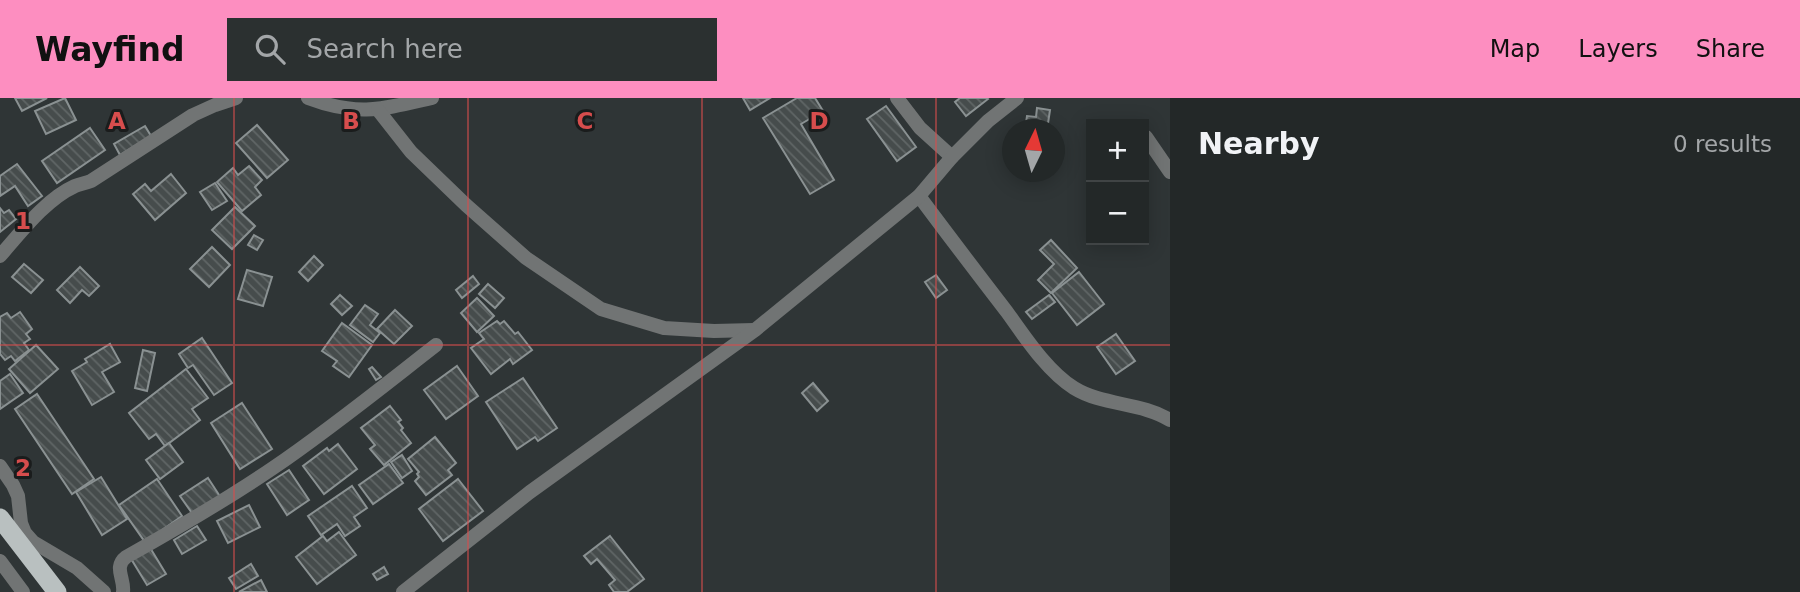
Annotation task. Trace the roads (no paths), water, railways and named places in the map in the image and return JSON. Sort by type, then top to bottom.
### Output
[{"type":"highway","points":[[0,518],[21,536],[57,592]]},
{"type":"street","points":[[0,256],[42,211],[67,191],[91,181],[193,115],[236,98]]},
{"type":"street","points":[[308,98],[349,110],[378,110],[432,98]]},
{"type":"street","points":[[897,98],[920,128],[952,157]]},
{"type":"street","points":[[404,592],[530,492],[755,330],[919,196],[952,157],[988,121],[1017,98]]},
{"type":"street","points":[[378,110],[411,152],[466,205],[527,258],[601,309],[664,328],[755,330]]},
{"type":"street","points":[[1149,141],[1170,172]]},
{"type":"street","points":[[919,196],[1024,335],[1060,378],[1077,390],[1100,399],[1132,406],[1170,421]]},
{"type":"street","points":[[123,592],[120,561],[192,520],[274,468],[436,345]]},
{"type":"street","points":[[0,466],[18,496],[21,536],[77,568],[104,592]]},
{"type":"street","points":[[0,561],[23,592]]}]
